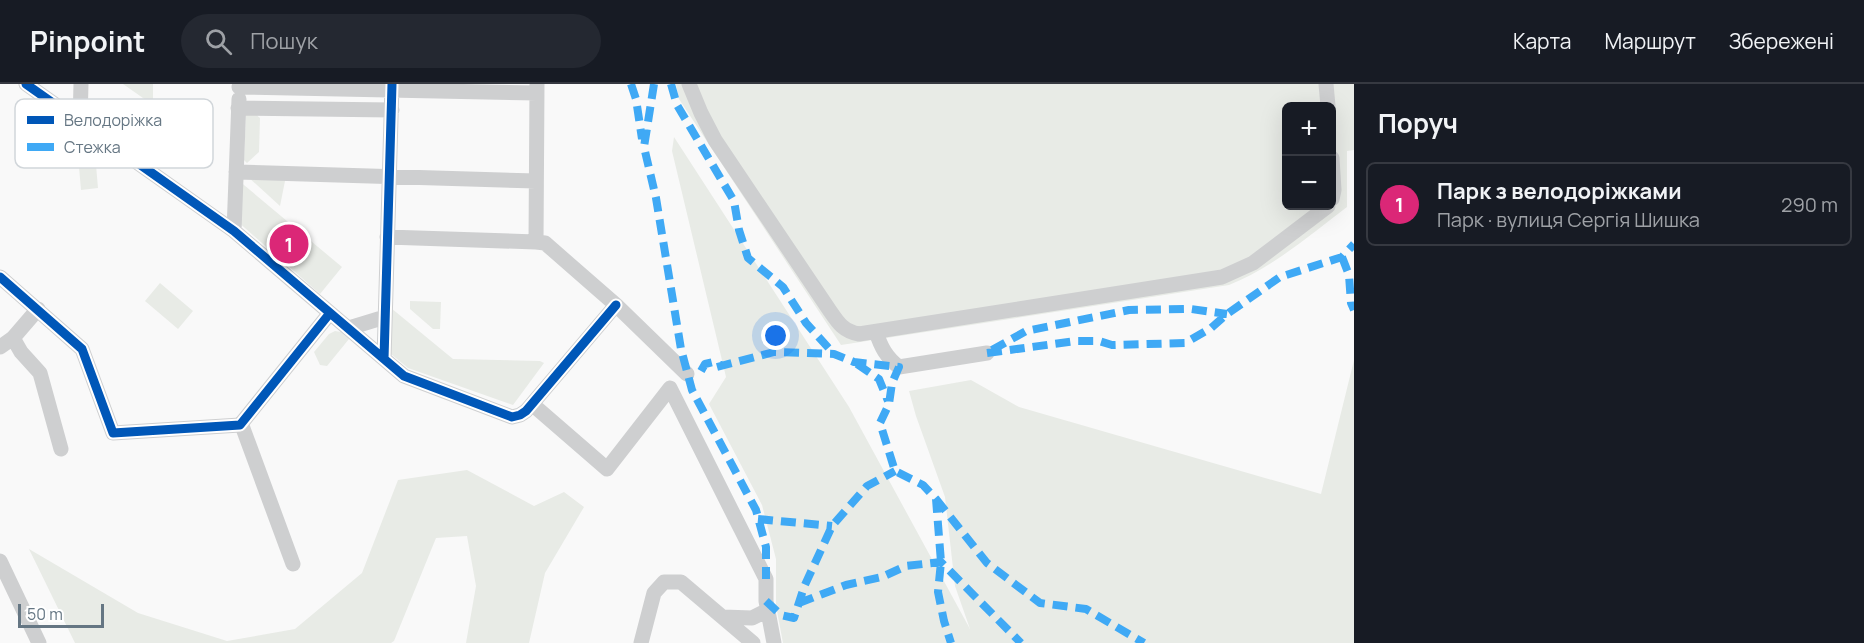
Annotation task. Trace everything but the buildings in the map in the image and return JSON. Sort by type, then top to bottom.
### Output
[{"type":"street","points":[[26,84],[47,99]]},
{"type":"street","points":[[81,84],[81,99]]},
{"type":"street","points":[[1326,84],[1328,102]]},
{"type":"street","points":[[234,231],[239,85],[537,89],[536,242]]},
{"type":"street","points":[[384,359],[392,86]]},
{"type":"street","points":[[692,86],[716,140],[841,325],[848,332],[859,334],[876,332],[1222,277],[1253,263],[1323,210]]},
{"type":"street","points":[[238,108],[392,110]]},
{"type":"street","points":[[145,168],[234,231],[404,376],[512,417],[520,415],[532,405],[616,305]]},
{"type":"street","points":[[236,172],[536,181]]},
{"type":"street","points":[[387,237],[545,243],[616,305],[687,374]]},
{"type":"street","points":[[0,277],[82,349],[113,434],[240,425],[330,313]]},
{"type":"street","points":[[0,347],[13,338],[38,309]]},
{"type":"street","points":[[349,328],[385,317]]},
{"type":"street","points":[[876,332],[884,352],[899,367],[987,353]]},
{"type":"street","points":[[13,338],[21,352],[40,373],[62,449]]},
{"type":"street","points":[[532,405],[607,469],[670,388],[766,579],[768,610],[774,643]]},
{"type":"street","points":[[241,423],[292,564]]},
{"type":"street","points":[[0,561],[39,643]]},
{"type":"street","points":[[641,643],[654,592],[664,582],[681,582],[753,643]]},
{"type":"street","points":[[723,617],[752,618],[768,610]]},
{"type":"shaded area","points":[[123,84],[153,84],[153,99],[144,99]]},
{"type":"shaded area","points":[[676,84],[1354,84],[1354,150],[1347,151],[1347,207],[1275,260],[1245,278],[1229,285],[841,345],[679,99]]},
{"type":"shaded area","points":[[252,111],[260,118],[259,152],[247,163],[244,160],[246,114]]},
{"type":"shaded area","points":[[674,137],[849,407],[970,629],[955,586],[945,497],[909,391],[971,380],[1019,407],[1321,494],[1354,360],[1354,643],[783,643],[776,606],[776,559],[762,505],[709,404],[726,377],[672,151]]},
{"type":"shaded area","points":[[79,168],[96,168],[98,188],[81,190]]},
{"type":"shaded area","points":[[247,176],[286,176],[280,206]]},
{"type":"shaded area","points":[[238,180],[342,267],[320,294],[237,221]]},
{"type":"shaded area","points":[[160,283],[193,311],[178,329],[145,301]]},
{"type":"shaded area","points":[[410,301],[441,302],[440,329],[433,329],[410,309]]},
{"type":"shaded area","points":[[391,308],[453,359],[540,361],[544,363],[513,405],[408,368],[391,354]]},
{"type":"shaded area","points":[[335,331],[341,332],[349,339],[327,366],[320,365],[314,352],[329,334]]},
{"type":"shaded area","points":[[467,470],[534,506],[564,492],[584,507],[545,573],[529,643],[466,643],[476,586],[467,536],[436,538],[394,641],[391,643],[75,643],[29,549],[138,613],[227,641],[295,629],[362,573],[398,480]]},
{"type":"marked path","points":[[631,84],[636,99],[642,139]]},
{"type":"marked path","points":[[654,84],[644,147],[656,198],[681,349],[692,390],[756,510],[766,547],[766,579]]},
{"type":"marked path","points":[[671,84],[677,105],[734,201],[739,230],[748,258],[783,287],[806,323],[834,354]]},
{"type":"marked path","points":[[987,353],[1076,341],[1099,341],[1112,345],[1185,343],[1211,328],[1280,277],[1342,257],[1354,244]]},
{"type":"marked path","points":[[1342,257],[1349,275],[1351,303],[1354,310]]},
{"type":"marked path","points":[[992,350],[1026,331],[1129,310],[1191,309],[1227,314]]},
{"type":"marked path","points":[[717,367],[774,352],[834,354],[854,362],[899,367],[892,383],[889,404],[880,423],[895,471],[923,485],[936,499],[941,562],[938,592],[951,643]]},
{"type":"marked path","points":[[701,371],[705,364],[713,362],[722,366]]},
{"type":"marked path","points":[[857,364],[879,379],[888,401]]},
{"type":"marked path","points":[[766,601],[781,615],[794,618],[804,587],[832,526],[867,486],[895,471]]},
{"type":"marked path","points":[[936,499],[987,563],[1040,603],[1086,609],[1144,643]]},
{"type":"marked path","points":[[758,519],[832,526]]},
{"type":"marked path","points":[[799,603],[846,585],[882,577],[906,566],[941,562],[1021,643]]},
{"type":"cycle path","points":[[26,84],[47,99]]},
{"type":"cycle path","points":[[384,359],[392,84]]},
{"type":"cycle path","points":[[145,168],[234,231],[404,376],[512,417],[526,411],[616,305]]},
{"type":"cycle path","points":[[0,277],[82,349],[113,433],[240,425],[330,313]]},
{"type":"place","name":"Парк з велодоріжками","points":[[289,244]]}]
